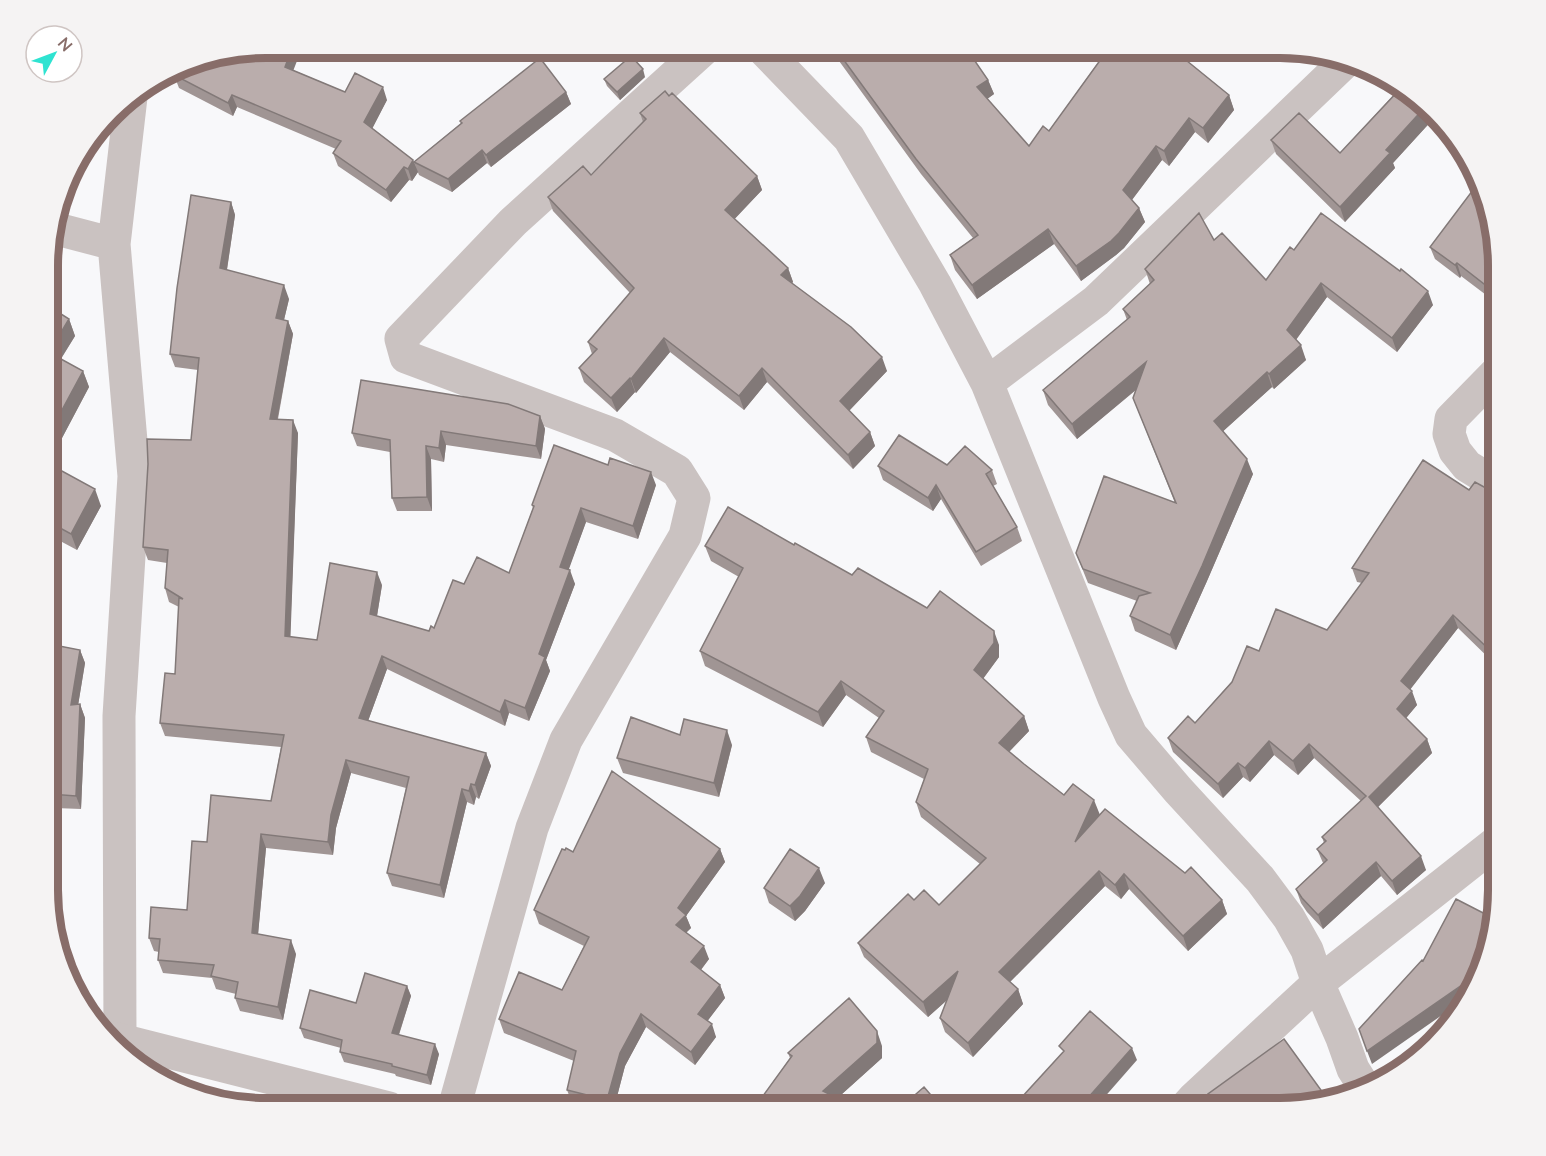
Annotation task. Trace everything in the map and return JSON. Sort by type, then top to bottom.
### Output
[{"type":"street","points":[[457,1097],[532,828],[566,740],[685,536],[694,498],[677,471],[615,435],[406,357],[401,339],[513,222],[694,58]]},
{"type":"street","points":[[772,58],[849,138],[935,284],[987,383],[1131,735],[1260,879],[1288,918],[1307,950],[1353,1069],[1360,1081]]},
{"type":"street","points":[[987,383],[1096,301],[1339,68]]},
{"type":"street","points":[[117,1035],[119,716],[134,476],[114,244],[130,110]]},
{"type":"street","points":[[61,230],[114,244]]},
{"type":"street","points":[[1487,382],[1451,419],[1449,434],[1455,451],[1467,466],[1487,478]]},
{"type":"street","points":[[1195,1098],[1318,983],[1487,850]]},
{"type":"street","points":[[129,1046],[343,1097]]},
{"type":"building","points":[[288,58],[285,67],[345,92],[355,73],[383,87],[364,122],[413,160],[408,169],[404,167],[386,190],[333,153],[341,141],[232,95],[228,103],[179,78],[239,60]]},
{"type":"building","points":[[540,58],[566,92],[486,155],[482,150],[448,179],[414,162],[462,123],[460,121]]},
{"type":"building","points":[[628,58],[633,58],[643,69],[617,92],[604,79]]},
{"type":"building","points":[[843,59],[973,59],[988,80],[977,87],[1029,146],[1043,126],[1049,131],[1101,59],[1184,59],[1229,95],[1203,128],[1189,118],[1164,151],[1156,146],[1123,190],[1139,208],[1111,241],[1076,266],[1048,229],[972,285],[950,255],[978,235],[916,159]]},
{"type":"building","points":[[665,91],[669,96],[672,93],[757,176],[725,210],[788,268],[781,275],[851,327],[882,357],[840,401],[870,432],[848,455],[762,368],[739,396],[664,338],[631,379],[611,398],[579,368],[597,349],[588,342],[634,288],[548,197],[583,166],[591,175],[646,119],[640,113]]},
{"type":"building","points":[[1395,94],[1420,113],[1386,150],[1390,153],[1340,207],[1271,140],[1299,113],[1340,153]]},
{"type":"building","points":[[1472,191],[1486,239],[1487,286],[1457,263],[1455,265],[1430,247]]},
{"type":"building","points":[[191,195],[231,202],[220,268],[284,285],[276,318],[288,321],[270,419],[293,420],[285,636],[317,640],[330,563],[377,572],[370,614],[429,631],[431,626],[434,628],[453,580],[464,584],[477,557],[509,573],[554,445],[608,465],[610,458],[651,472],[633,526],[581,508],[560,567],[570,570],[539,654],[545,657],[525,708],[505,700],[500,712],[382,656],[359,718],[486,753],[475,785],[471,784],[469,791],[462,789],[440,885],[387,873],[409,777],[346,760],[331,815],[328,842],[261,834],[252,933],[291,940],[278,1007],[235,998],[238,982],[211,976],[214,965],[158,960],[160,939],[149,938],[151,907],[187,910],[192,841],[207,842],[211,795],[271,801],[284,735],[160,723],[165,673],[175,674],[179,598],[183,599],[165,588],[168,550],[143,547],[148,464],[147,439],[191,440],[199,358],[170,354]]},
{"type":"building","points":[[1199,213],[1214,240],[1222,233],[1266,280],[1290,247],[1294,250],[1321,213],[1400,271],[1401,269],[1428,291],[1392,338],[1321,283],[1287,330],[1301,345],[1269,374],[1267,372],[1214,421],[1247,459],[1170,635],[1130,616],[1139,596],[1150,593],[1083,569],[1076,553],[1104,476],[1176,503],[1133,398],[1146,362],[1072,424],[1043,390],[1130,317],[1123,309],[1154,280],[1145,269]]},
{"type":"building","points":[[58,312],[69,319],[58,337]]},
{"type":"building","points":[[58,357],[83,371],[58,417]]},
{"type":"building","points":[[361,380],[508,404],[540,416],[536,446],[441,431],[439,448],[426,446],[427,497],[392,498],[390,440],[352,433]]},
{"type":"building","points":[[899,435],[947,465],[965,446],[992,470],[986,474],[1017,527],[976,552],[936,485],[928,498],[878,466]]},
{"type":"building","points":[[1423,460],[1469,490],[1475,482],[1487,488],[1487,647],[1453,615],[1401,681],[1412,691],[1397,709],[1427,739],[1369,797],[1421,856],[1392,881],[1376,862],[1318,915],[1296,889],[1327,860],[1317,849],[1326,841],[1322,837],[1366,796],[1309,744],[1293,761],[1269,741],[1245,768],[1238,763],[1218,784],[1168,738],[1188,716],[1195,723],[1232,682],[1247,646],[1259,651],[1276,609],[1327,630],[1369,573],[1352,568]]},
{"type":"building","points":[[58,469],[95,489],[71,534],[58,527]]},
{"type":"building","points":[[728,507],[852,575],[858,568],[927,608],[940,591],[994,631],[994,643],[974,670],[1024,716],[999,743],[1064,795],[1073,784],[1094,800],[1075,842],[1105,809],[1185,873],[1191,867],[1222,900],[1183,936],[1124,874],[1115,885],[1099,871],[999,972],[1018,989],[968,1043],[940,1018],[958,971],[923,1002],[858,943],[908,894],[914,900],[924,890],[939,905],[986,858],[916,802],[928,769],[866,737],[884,711],[841,681],[818,712],[700,651],[743,568],[705,546]]},
{"type":"building","points":[[59,646],[80,650],[71,705],[80,704],[76,796],[59,795]]},
{"type":"building","points":[[631,717],[680,735],[684,719],[727,730],[714,783],[617,758]]},
{"type":"building","points":[[612,771],[720,849],[678,908],[686,915],[676,925],[704,946],[691,962],[720,985],[698,1014],[712,1024],[691,1052],[641,1014],[620,1053],[608,1097],[596,1097],[567,1090],[576,1051],[499,1019],[519,972],[562,990],[589,937],[534,910],[562,849],[566,848],[573,852]]},
{"type":"building","points":[[790,849],[819,868],[800,896],[790,906],[764,888]]},
{"type":"building","points":[[1456,899],[1486,914],[1484,930],[1466,982],[1367,1051],[1359,1029],[1423,961]]},
{"type":"building","points":[[365,973],[407,986],[392,1033],[435,1044],[427,1075],[340,1052],[342,1040],[300,1028],[310,990],[356,1003]]},
{"type":"building","points":[[849,998],[877,1031],[877,1043],[823,1091],[829,1094],[826,1098],[762,1097],[792,1056],[788,1053]]},
{"type":"building","points":[[1090,1011],[1132,1048],[1088,1098],[1022,1098],[1064,1051],[1059,1046]]},
{"type":"building","points":[[1284,1039],[1323,1093],[1280,1098],[1211,1098],[1208,1094]]},
{"type":"building","points":[[924,1087],[933,1098],[912,1098]]}]
